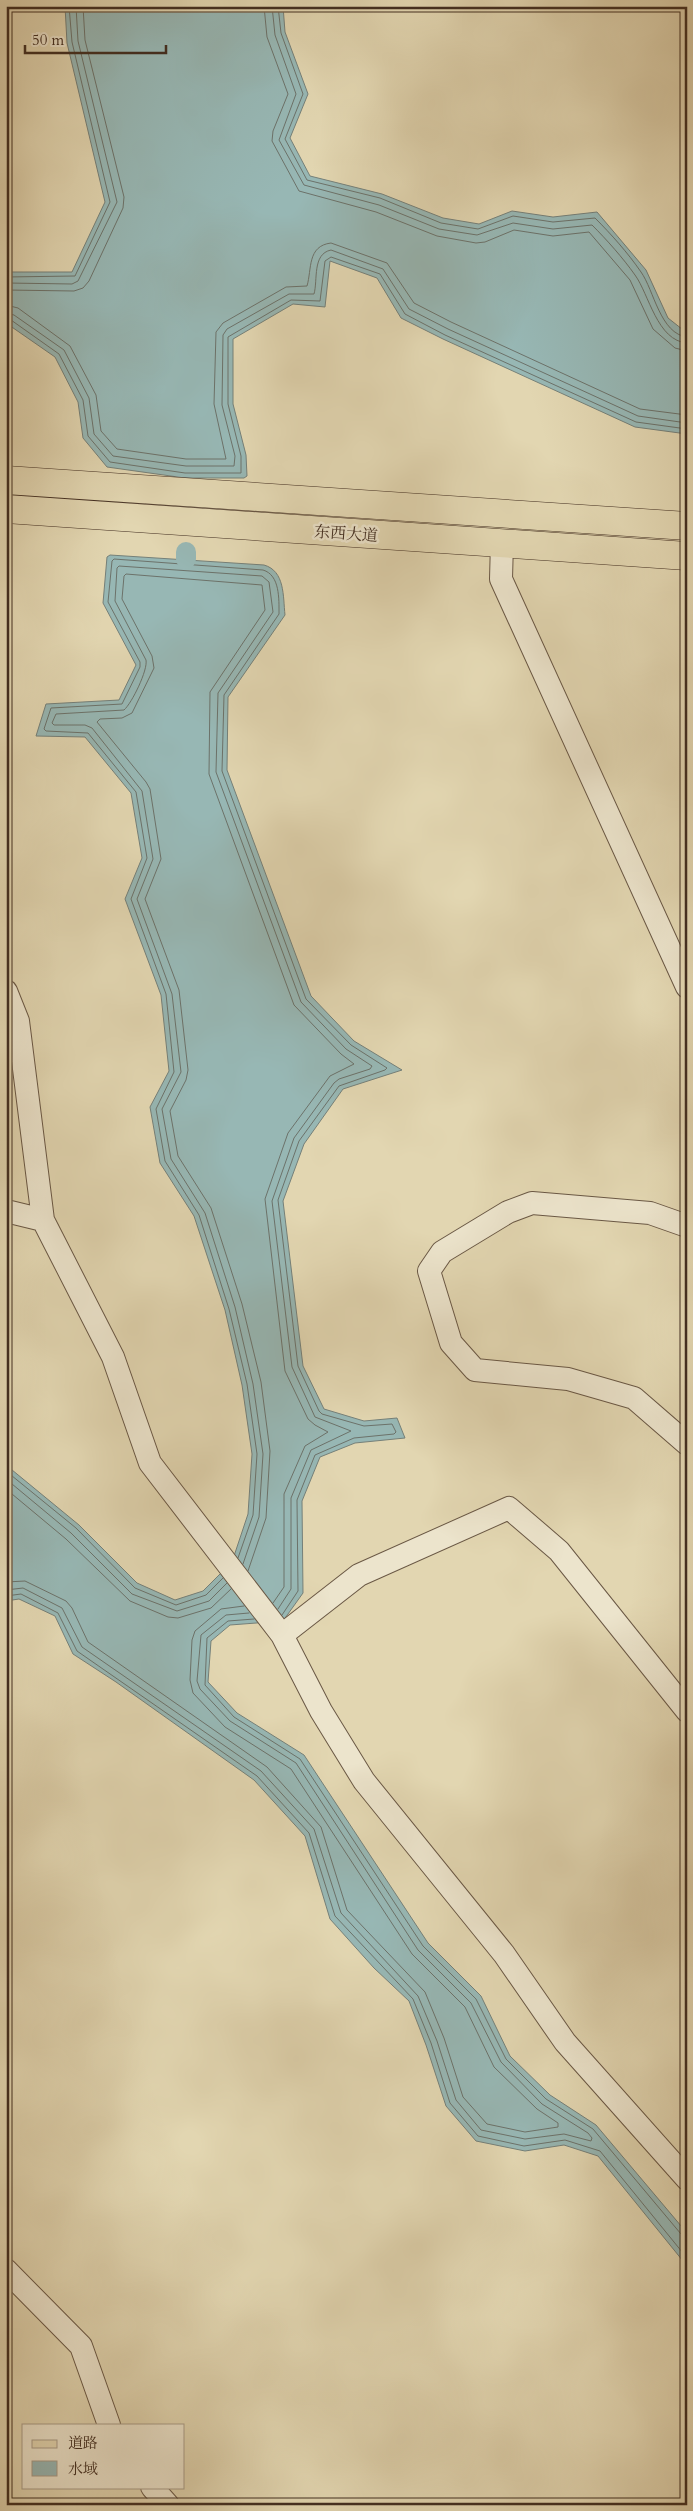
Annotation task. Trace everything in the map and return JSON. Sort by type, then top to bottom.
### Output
[{"type":"main road","name":"东西大道","points":[[6,480],[687,526]]},
{"type":"main road","name":"东西大道","points":[[6,509],[687,556]]},
{"type":"street","points":[[502,542],[500,579],[687,987]]},
{"type":"street","points":[[6,991],[18,1021],[43,1220],[113,1357],[150,1463],[282,1635],[321,1711],[364,1781],[504,1954],[565,2042],[687,2179]]},
{"type":"street","points":[[687,1226],[650,1213],[532,1203],[508,1212],[442,1252],[428,1271],[451,1343],[475,1370],[568,1379],[634,1398],[687,1444]]},
{"type":"street","points":[[6,1211],[43,1220]]},
{"type":"street","points":[[282,1635],[360,1575],[509,1508],[559,1551],[687,1711]]},
{"type":"street","points":[[6,2270],[81,2346],[109,2424]]},
{"type":"street","points":[[153,2488],[168,2505]]},
{"type":"water","points":[[65,6],[283,6],[285,32],[308,94],[290,138],[310,176],[382,194],[443,218],[479,224],[512,211],[553,217],[597,212],[646,270],[668,318],[687,333],[687,434],[635,427],[443,339],[401,318],[377,278],[330,261],[325,307],[293,304],[233,339],[233,404],[246,455],[247,476],[244,478],[185,478],[107,467],[83,438],[78,402],[55,357],[6,323],[6,272],[72,272],[105,202],[67,43]]},
{"type":"water","points":[[110,555],[264,565],[271,568],[279,578],[282,585],[285,615],[228,697],[227,770],[311,996],[354,1041],[402,1070],[343,1089],[304,1144],[283,1201],[303,1366],[324,1409],[364,1421],[397,1418],[405,1438],[355,1443],[320,1457],[302,1501],[303,1593],[283,1621],[230,1625],[211,1641],[208,1682],[237,1713],[304,1755],[428,1943],[481,1996],[510,2056],[550,2095],[596,2125],[687,2233],[687,2266],[598,2156],[564,2145],[525,2151],[476,2141],[446,2106],[409,2001],[374,1968],[330,1919],[305,1836],[254,1780],[116,1682],[73,1654],[55,1616],[19,1599],[6,1601],[6,1465],[79,1525],[137,1583],[175,1600],[203,1591],[232,1562],[248,1514],[252,1454],[242,1385],[225,1310],[194,1216],[160,1163],[150,1107],[169,1071],[161,995],[125,899],[142,858],[131,793],[85,737],[36,736],[46,704],[119,700],[136,665],[103,603],[107,557]]},
{"type":"waterway","points":[[186,552],[186,559]]}]
